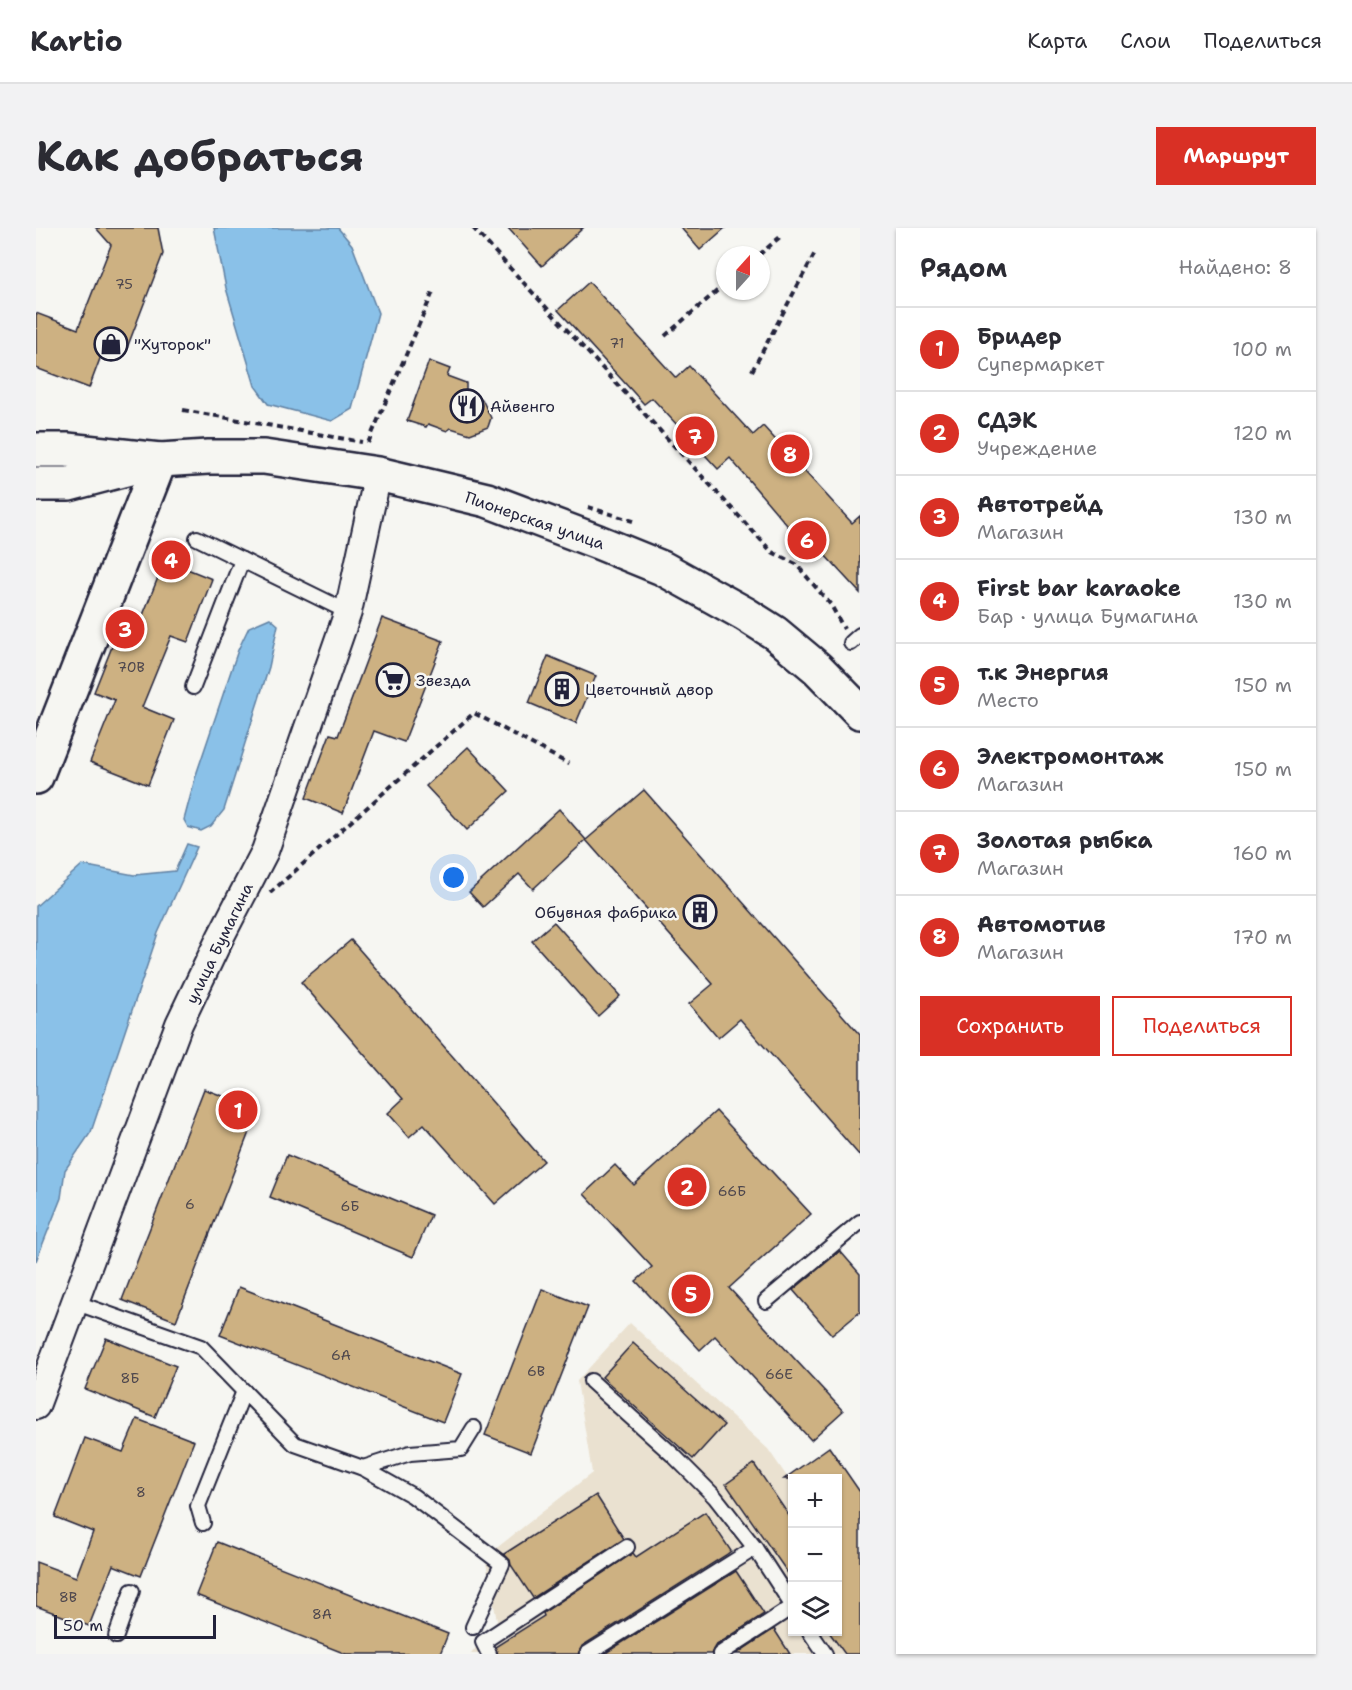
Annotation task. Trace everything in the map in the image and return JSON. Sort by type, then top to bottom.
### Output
[{"type":"main road","name":"Пионерская улица","points":[[36,450],[67,450],[160,460],[264,457],[378,474],[487,500],[662,568],[745,614],[774,633],[817,668],[860,712]]},
{"type":"main road","name":"Пионерская улица","points":[[36,484],[69,484],[160,460]]},
{"type":"main road","points":[[36,777],[160,460]]},
{"type":"street","name":"улица Бумагина","points":[[36,1406],[179,1024],[265,851],[348,612],[378,474]]},
{"type":"lane","points":[[197,538],[348,612]]},
{"type":"lane","points":[[193,687],[242,560]]},
{"type":"lane","points":[[765,1301],[860,1222]]},
{"type":"lane","points":[[74,1302],[201,1347],[295,1444],[363,1468],[413,1496],[502,1564],[473,1627]]},
{"type":"lane","points":[[591,1381],[674,1456],[715,1497],[755,1548],[788,1600]]},
{"type":"lane","points":[[203,1523],[198,1506],[244,1391]]},
{"type":"lane","points":[[363,1468],[410,1453],[461,1449],[474,1428]]},
{"type":"lane","points":[[489,1654],[483,1642],[627,1547]]},
{"type":"lane","points":[[587,1654],[755,1548]]},
{"type":"lane","points":[[116,1636],[132,1591]]},
{"type":"lane","points":[[720,1654],[788,1609]]},
{"type":"lane","points":[[813,1636],[825,1654]]},
{"type":"path","points":[[473,228],[772,552],[796,564],[831,605],[855,639]]},
{"type":"path","points":[[770,246],[780,237]]},
{"type":"path","points":[[752,371],[815,253]]},
{"type":"path","points":[[368,443],[433,292]]},
{"type":"path","points":[[665,336],[716,292]]},
{"type":"path","points":[[264,899],[474,713],[569,764]]},
{"type":"shaded area","points":[[630,1323],[768,1449],[788,1478],[788,1636],[842,1636],[860,1654],[471,1654],[497,1621],[485,1557],[592,1473],[577,1381]]},
{"type":"water","points":[[214,228],[338,228],[352,245],[378,313],[352,409],[332,421],[268,404],[255,386],[226,288]]},
{"type":"water","points":[[270,618],[278,625],[269,667],[224,810],[211,826],[201,831],[188,827],[184,820],[196,775],[238,650],[249,627]]},
{"type":"water","points":[[187,844],[197,847],[158,933],[91,1132],[65,1170],[61,1198],[36,1261],[36,906],[82,865],[134,875],[175,871]]},
{"type":"building","points":[[96,228],[158,228],[163,254],[127,348],[107,340],[89,388],[36,368],[36,313],[78,329],[111,245]]},
{"type":"building","points":[[508,228],[583,228],[542,266]]},
{"type":"building","points":[[681,228],[725,228],[700,250]]},
{"type":"building","points":[[589,282],[676,378],[689,366],[753,435],[763,426],[852,523],[860,516],[860,593],[822,552],[815,558],[730,458],[718,469],[652,398],[644,404],[558,310]]},
{"type":"building","points":[[429,361],[450,369],[447,376],[466,383],[466,393],[482,399],[491,418],[488,427],[470,434],[451,428],[447,431],[428,424],[426,427],[407,421]]},
{"type":"building","points":[[165,560],[212,579],[188,642],[171,636],[142,707],[174,720],[148,785],[90,762],[115,700],[94,692],[125,614],[141,620]]},
{"type":"building","name":"Звезда","points":[[382,618],[443,641],[404,742],[374,731],[343,813],[306,798],[330,734],[338,736]]},
{"type":"building","name":"Цветочный двор","points":[[548,656],[596,676],[576,723],[529,703]]},
{"type":"building","points":[[468,747],[509,791],[467,830],[426,786]]},
{"type":"building","name":"Обувная фабрика","points":[[644,790],[860,1035],[860,1156],[740,1019],[718,1038],[689,1004],[713,984],[586,840]]},
{"type":"building","points":[[559,809],[586,840],[533,889],[519,874],[483,907],[469,892]]},
{"type":"building","points":[[554,922],[620,996],[598,1016],[532,941]]},
{"type":"building","points":[[351,940],[544,1161],[495,1204],[424,1124],[409,1137],[388,1113],[403,1099],[301,982]]},
{"type":"building","points":[[204,1089],[258,1109],[176,1321],[122,1300]]},
{"type":"building","points":[[716,1111],[811,1214],[729,1288],[843,1411],[811,1440],[715,1336],[700,1350],[636,1281],[652,1267],[584,1194],[615,1165],[634,1185]]},
{"type":"building","points":[[287,1155],[431,1215],[413,1257],[270,1197]]},
{"type":"building","points":[[840,1251],[860,1274],[860,1312],[832,1335],[793,1290]]},
{"type":"building","points":[[239,1287],[462,1374],[443,1422],[220,1335]]},
{"type":"building","points":[[542,1289],[588,1307],[531,1453],[485,1435]]},
{"type":"building","points":[[106,1338],[176,1366],[155,1417],[85,1389]]},
{"type":"building","points":[[633,1343],[724,1425],[693,1459],[602,1377]]},
{"type":"building","points":[[137,1419],[194,1441],[141,1576],[113,1565],[89,1626],[36,1606],[36,1562],[76,1577],[93,1532],[55,1517],[85,1438],[123,1452]]},
{"type":"building","points":[[829,1447],[860,1492],[860,1654],[845,1654],[832,1636],[842,1636],[842,1474],[791,1474]]},
{"type":"building","points":[[754,1464],[788,1514],[788,1573],[726,1484]]},
{"type":"building","points":[[596,1495],[624,1539],[533,1598],[504,1554]]},
{"type":"building","points":[[705,1512],[731,1551],[726,1555],[582,1646],[578,1654],[498,1654],[495,1647],[544,1616],[543,1613],[633,1553],[636,1557]]},
{"type":"building","points":[[217,1542],[448,1634],[440,1654],[346,1654],[196,1595]]},
{"type":"building","points":[[736,1571],[764,1614],[715,1646],[711,1654],[604,1654]]},
{"type":"building","points":[[774,1629],[790,1654],[736,1654]]},
{"type":"place","name":"\"Хуторок\"","points":[[111,344]]},
{"type":"place","name":"Айвенго","points":[[467,406]]},
{"type":"place","name":"Золотая рыбка","points":[[695,436]]},
{"type":"place","name":"Автомотив","points":[[790,454]]},
{"type":"place","name":"Электромонтаж","points":[[807,540]]},
{"type":"place","name":"First bar karaoke","points":[[171,560]]},
{"type":"place","name":"Автотрейд","points":[[125,629]]},
{"type":"place","name":"Звезда","points":[[393,680]]},
{"type":"place","name":"Цветочный двор","points":[[562,689]]},
{"type":"place","name":"Обувная фабрика","points":[[700,912]]},
{"type":"place","name":"Бридер","points":[[238,1110]]},
{"type":"place","name":"СДЭК","points":[[687,1187]]},
{"type":"place","name":"т.к Энергия","points":[[691,1294]]}]
